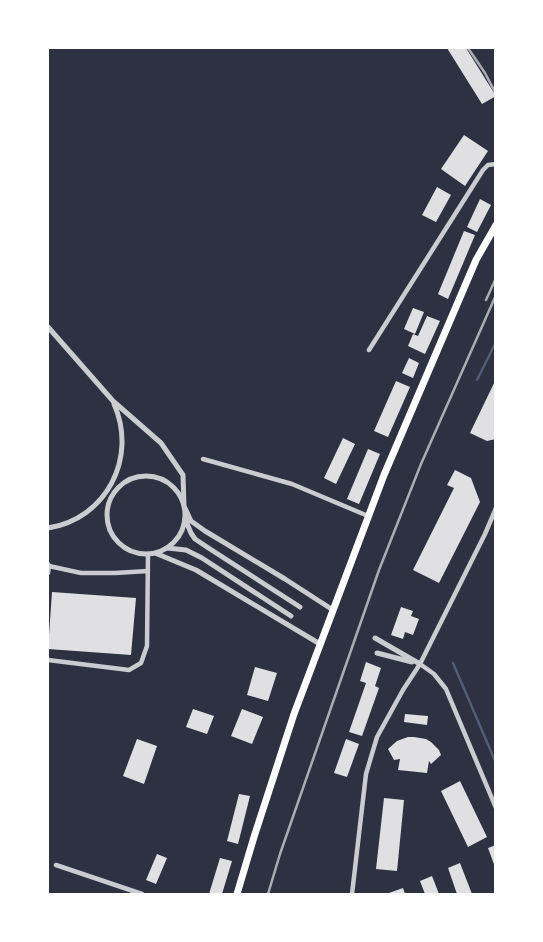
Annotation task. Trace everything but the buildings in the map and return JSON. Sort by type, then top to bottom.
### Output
[{"type":"main road","points":[[237,894],[294,714],[368,516],[476,260],[496,225]]},
{"type":"street","points":[[369,350],[483,170],[488,165],[496,164]]},
{"type":"street","points":[[48,327],[113,401],[161,443],[182,474],[185,519],[190,533],[195,539],[300,606]]},
{"type":"street","points":[[48,528],[60,526],[77,518],[93,507],[111,484],[118,467],[122,448],[120,419],[113,401]]},
{"type":"street","points":[[203,459],[292,484],[368,516]]},
{"type":"street","points":[[111,484],[144,476],[157,477],[163,480],[174,488],[182,499],[191,521],[333,610]]},
{"type":"street","points":[[107,510],[114,492],[119,486],[130,479]]},
{"type":"street","points":[[106,492],[107,517],[110,531],[118,542],[128,550],[148,554],[167,548],[181,532],[185,519]]},
{"type":"street","points":[[352,894],[366,774],[377,737],[420,664],[496,508]]},
{"type":"street","points":[[167,548],[186,550],[202,558],[291,616]]},
{"type":"street","points":[[155,553],[196,570],[320,644]]},
{"type":"street","points":[[48,660],[129,670],[141,663],[146,646],[148,554]]},
{"type":"street","points":[[48,573],[48,566],[81,572],[115,573],[148,571]]},
{"type":"street","points":[[375,638],[420,664],[434,674],[446,688],[496,808]]},
{"type":"street","points":[[377,653],[420,664]]},
{"type":"street","points":[[56,865],[142,894]]},
{"type":"waterway","points":[[477,380],[496,342]]},
{"type":"waterway","points":[[453,663],[496,763]]},
{"type":"railway","points":[[468,48],[485,73],[496,94]]},
{"type":"railway","points":[[486,300],[496,278]]},
{"type":"railway","points":[[268,894],[280,854],[379,570],[421,464],[496,295]]}]
